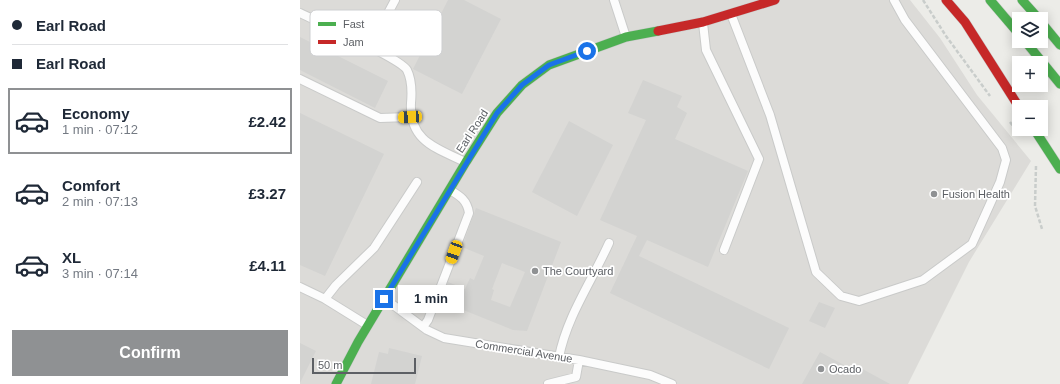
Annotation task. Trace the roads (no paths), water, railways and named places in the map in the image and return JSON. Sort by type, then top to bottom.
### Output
[{"type":"main road","name":"Earl Road","points":[[336,384],[368,326],[466,162],[497,113],[522,85],[549,65],[626,37],[703,22],[775,0]]},
{"type":"main road","points":[[946,0],[965,22],[1015,100]]},
{"type":"main road","points":[[990,0],[1012,26]]},
{"type":"main road","points":[[1022,0],[1033,12]]},
{"type":"main road","points":[[1048,30],[1060,45]]},
{"type":"main road","points":[[1031,48],[1060,84]]},
{"type":"main road","points":[[1039,136],[1060,168]]},
{"type":"lane","points":[[390,10],[395,0]]},
{"type":"lane","points":[[614,0],[626,37]]},
{"type":"lane","points":[[730,14],[770,115],[816,272],[840,296],[859,301],[923,280],[972,244],[1000,182],[1006,160],[1002,148],[905,20],[894,0]]},
{"type":"lane","points":[[300,13],[310,18]]},
{"type":"lane","points":[[703,22],[706,50],[759,159],[724,250]]},
{"type":"lane","points":[[388,56],[406,70],[412,87],[410,117],[421,139],[466,162]]},
{"type":"lane","points":[[300,79],[380,118],[410,117]]},
{"type":"lane","points":[[325,299],[336,285],[374,248],[417,182]]},
{"type":"lane","points":[[423,327],[428,320],[469,213],[468,205],[462,197],[449,190]]},
{"type":"lane","points":[[558,357],[561,344],[579,302],[609,243]]},
{"type":"lane","points":[[300,287],[325,299],[368,326]]},
{"type":"lane","name":"Commercial Avenue","points":[[384,299],[423,327],[444,338],[580,360],[650,375],[672,384]]},
{"type":"lane","points":[[548,384],[576,377],[580,360]]},
{"type":"place","name":"Fusion Health","points":[[934,194]]},
{"type":"place","name":"The Courtyard","points":[[535,271]]},
{"type":"place","name":"Ocado","points":[[821,369]]}]
